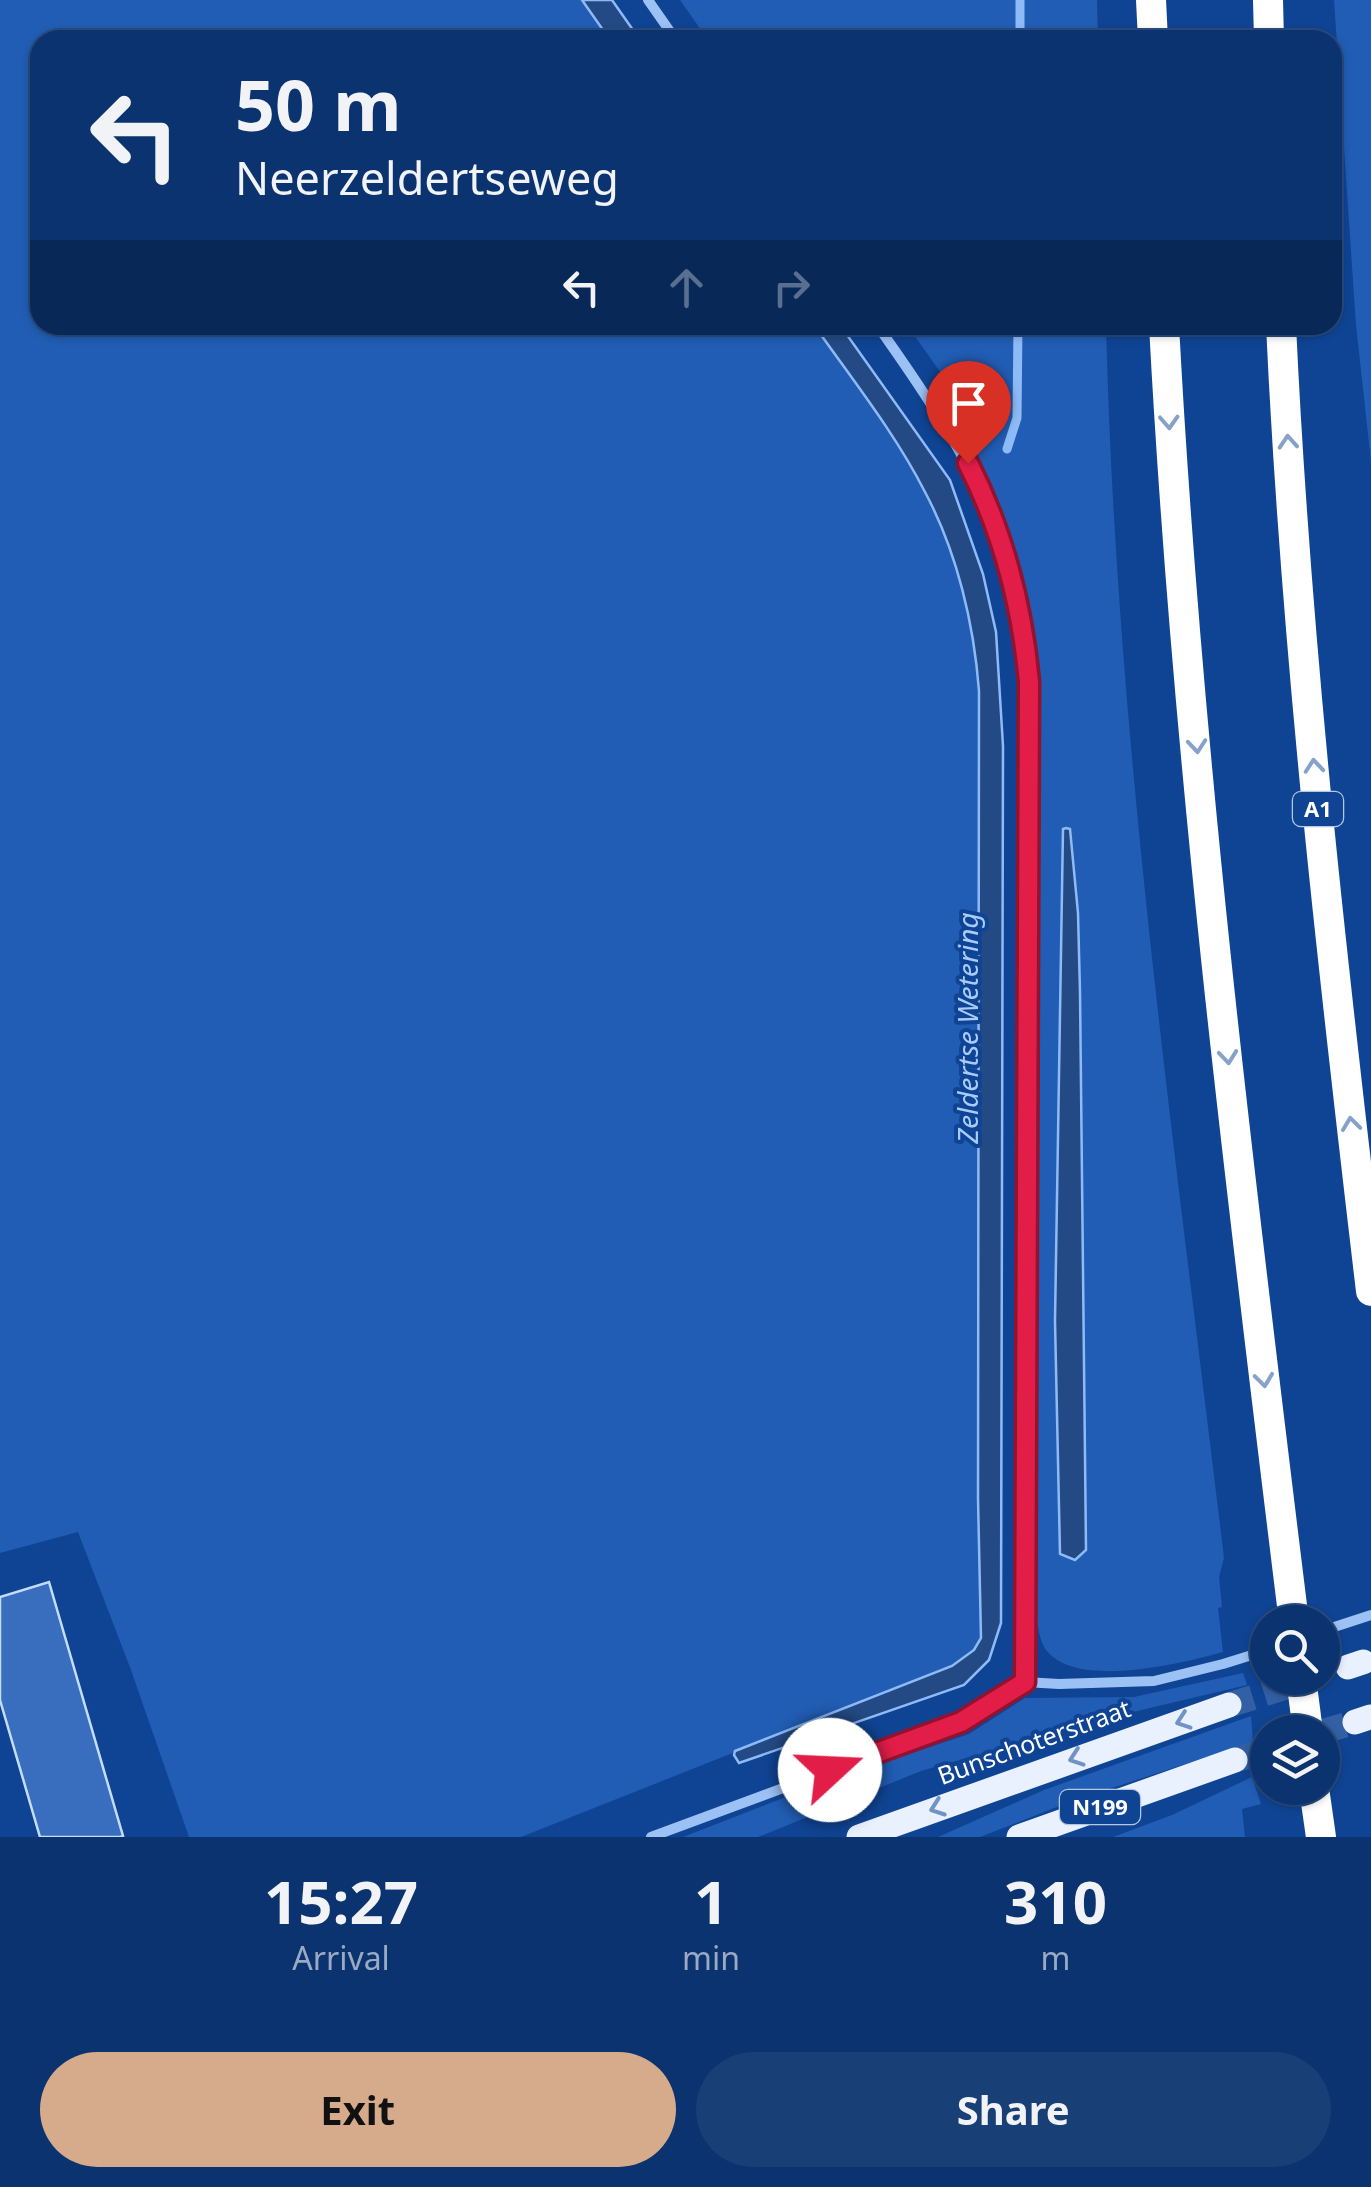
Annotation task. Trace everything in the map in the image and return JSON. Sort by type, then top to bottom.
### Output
[{"type":"highway","points":[[1152,0],[1152,30]]},
{"type":"highway","points":[[1268,0],[1269,30]]},
{"type":"highway","points":[[1165,335],[1172,468],[1217,960],[1292,1605]]},
{"type":"highway","name":"A1","points":[[1282,335],[1296,570],[1323,864],[1371,1291]]},
{"type":"main road","name":"Bunschoterstraat","points":[[860,1837],[1229,1705]]},
{"type":"main road","name":"N199","points":[[1019,1837],[1235,1760]]},
{"type":"street","points":[[648,0],[669,30]]},
{"type":"street","points":[[884,335],[952,434],[981,489],[1004,551],[1026,655],[1030,718],[1025,1682]]},
{"type":"street","points":[[1340,1625],[1371,1615]]},
{"type":"street","name":"Bunschoterstraat","points":[[651,1837],[961,1722],[1025,1682],[1154,1681],[1250,1655]]},
{"type":"shaded area","points":[[0,0],[582,0],[603,30],[30,30],[30,335],[821,335],[900,449],[936,515],[955,564],[973,640],[979,691],[981,1638],[974,1650],[952,1666],[521,1837],[189,1837],[78,1532],[0,1553]]},
{"type":"shaded area","points":[[582,0],[612,0],[633,30],[603,30]]},
{"type":"shaded area","points":[[680,0],[1097,0],[1098,30],[701,30]]},
{"type":"shaded area","points":[[1334,0],[1371,0],[1371,461],[1356,325],[1342,118],[1342,30],[1336,30]]},
{"type":"shaded area","points":[[821,335],[847,335],[950,480],[983,574],[996,632],[1003,746],[1001,1623],[989,1660],[964,1685],[739,1763],[735,1751],[952,1666],[974,1650],[981,1638],[977,666],[962,589],[946,539],[913,470]]},
{"type":"shaded area","points":[[914,335],[1106,335],[1112,480],[1135,789],[1224,1558],[1219,1577],[1222,1607],[1218,1608],[1223,1652],[1158,1667],[1105,1671],[1061,1662],[1046,1650],[1035,1612],[1038,743],[1031,632],[1010,541],[975,456],[970,414]],"holes":[[[1066,828],[1070,829],[1078,913],[1086,1549],[1060,1554],[1055,1321]]]},
{"type":"shaded area","points":[[1066,828],[1070,829],[1078,913],[1080,992],[1086,1550],[1075,1560],[1060,1554],[1055,1321]]},
{"type":"shaded area","points":[[1243,1673],[1247,1685],[1095,1721],[921,1771],[758,1837],[683,1837],[827,1781],[969,1734],[1025,1698],[1134,1697]]},
{"type":"shaded area","points":[[1250,1716],[1250,1743],[1072,1801],[980,1837],[938,1837],[1044,1790]]},
{"type":"shaded area","points":[[1250,1778],[1250,1805],[1257,1805],[1242,1809],[1245,1837],[1113,1837],[1172,1815]]},
{"type":"building","points":[[49,1582],[123,1836],[120,1837],[40,1837],[0,1700],[0,1597]]},
{"type":"waterway","points":[[1020,0],[1020,30]]},
{"type":"waterway","points":[[1007,449],[1017,418],[1018,335]]},
{"type":"tunnel","points":[[1229,1705],[1261,1695]]},
{"type":"tunnel","points":[[1340,1726],[1355,1722]]},
{"type":"tunnel","points":[[1235,1760],[1250,1755]]},
{"type":"route","points":[[830,1770],[961,1722],[1025,1682],[1029,682],[1014,586],[994,518],[968,463]]},
{"type":"water label","name":"Zeldertse Wetering","points":[[968,1028]]}]
